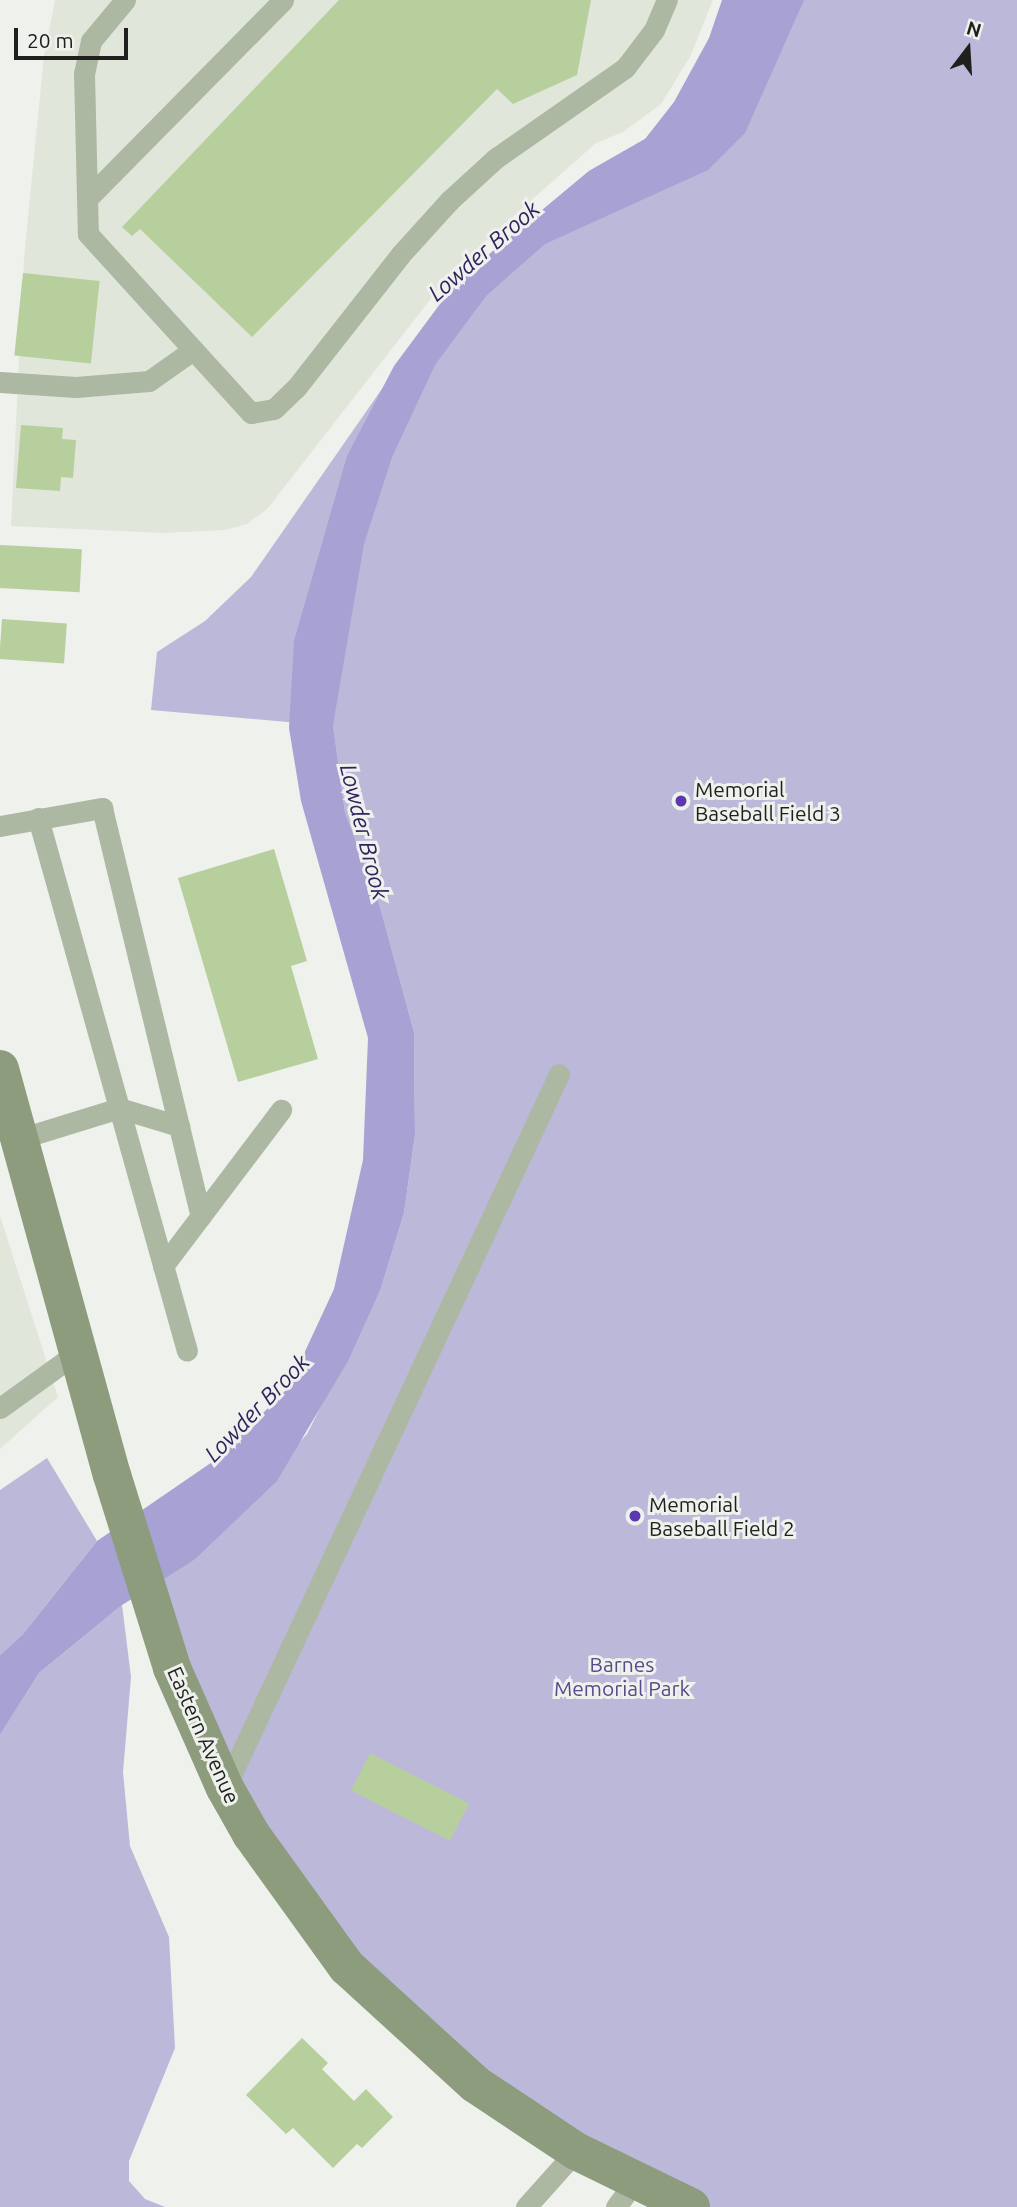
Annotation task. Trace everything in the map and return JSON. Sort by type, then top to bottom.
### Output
[{"type":"main road","name":"Eastern Avenue","points":[[0,1069],[152,1605],[172,1668],[225,1788],[281,1880],[347,1967],[475,2084],[576,2151],[625,2194],[691,2207]]},
{"type":"lane","points":[[125,0],[91,41],[87,63],[88,234],[251,413],[274,409],[449,201],[496,158],[625,68],[654,30],[667,0]]},
{"type":"lane","points":[[88,198],[283,0]]},
{"type":"lane","points":[[0,382],[76,387],[149,381],[193,350]]},
{"type":"lane","points":[[0,825],[102,808],[201,1216]]},
{"type":"lane","points":[[38,818],[187,1351]]},
{"type":"lane","points":[[225,1788],[559,1074]]},
{"type":"lane","points":[[19,1139],[119,1108],[179,1126]]},
{"type":"lane","points":[[163,1266],[281,1110]]},
{"type":"lane","points":[[0,1408],[79,1351]]},
{"type":"lane","points":[[526,2207],[576,2151]]},
{"type":"shaded area","points":[[55,0],[713,0],[690,57],[661,104],[623,132],[596,143],[454,269],[268,508],[247,524],[225,530],[163,533],[11,526],[24,258],[44,55]]},
{"type":"shaded area","points":[[722,0],[804,0],[745,133],[708,170],[545,244],[486,296],[435,365],[392,457],[364,544],[333,725],[345,812],[379,903],[414,1032],[415,1135],[404,1213],[381,1288],[348,1361],[277,1481],[193,1561],[122,1605],[39,1673],[0,1735],[0,1655],[23,1634],[97,1541],[218,1458],[288,1388],[334,1289],[363,1160],[368,1038],[301,801],[289,728],[294,641],[347,456],[394,366],[457,281],[589,171],[645,139],[674,102],[709,38]]},
{"type":"shaded area","points":[[0,1216],[58,1397],[0,1449]]},
{"type":"green space","name":"Barnes Memorial Park","points":[[788,0],[1017,0],[1017,2207],[691,2207],[576,2151],[312,1924],[147,1589],[193,1561],[307,1434],[381,1288],[404,1213],[415,1135],[414,1032],[379,903],[345,812],[333,726],[151,710],[157,652],[205,621],[251,577],[457,281],[589,171],[645,139]]},
{"type":"green space","points":[[47,1458],[97,1541],[23,1634],[0,1655],[0,1490]]},
{"type":"green space","points":[[122,1605],[131,1677],[123,1772],[130,1846],[169,1937],[175,2048],[129,2161],[129,2181],[145,2199],[165,2207],[0,2207],[0,1735],[39,1673]]},
{"type":"building","points":[[339,0],[591,0],[577,75],[513,104],[497,89],[252,337],[140,229],[132,236],[122,227]]},
{"type":"building","points":[[23,273],[100,281],[91,364],[14,356]]},
{"type":"building","points":[[21,425],[63,428],[62,439],[76,440],[73,478],[61,477],[60,491],[16,488]]},
{"type":"building","points":[[0,545],[82,549],[80,592],[0,588]]},
{"type":"building","points":[[2,619],[67,624],[64,663],[0,659]]},
{"type":"building","points":[[274,849],[307,961],[291,966],[318,1059],[238,1082],[178,878]]},
{"type":"building","points":[[370,1753],[469,1803],[450,1841],[351,1790]]},
{"type":"building","points":[[302,2038],[328,2063],[322,2069],[354,2101],[366,2089],[393,2117],[362,2148],[357,2144],[333,2168],[293,2128],[286,2134],[246,2095]]},
{"type":"place","name":"Memorial Baseball Field 3","points":[[681,801]]},
{"type":"place","name":"Memorial Baseball Field 2","points":[[635,1516]]},
{"type":"water label","name":"Lowder Brook","points":[[484,251]]},
{"type":"water label","name":"Lowder Brook","points":[[364,832]]},
{"type":"water label","name":"Lowder Brook","points":[[257,1408]]}]
